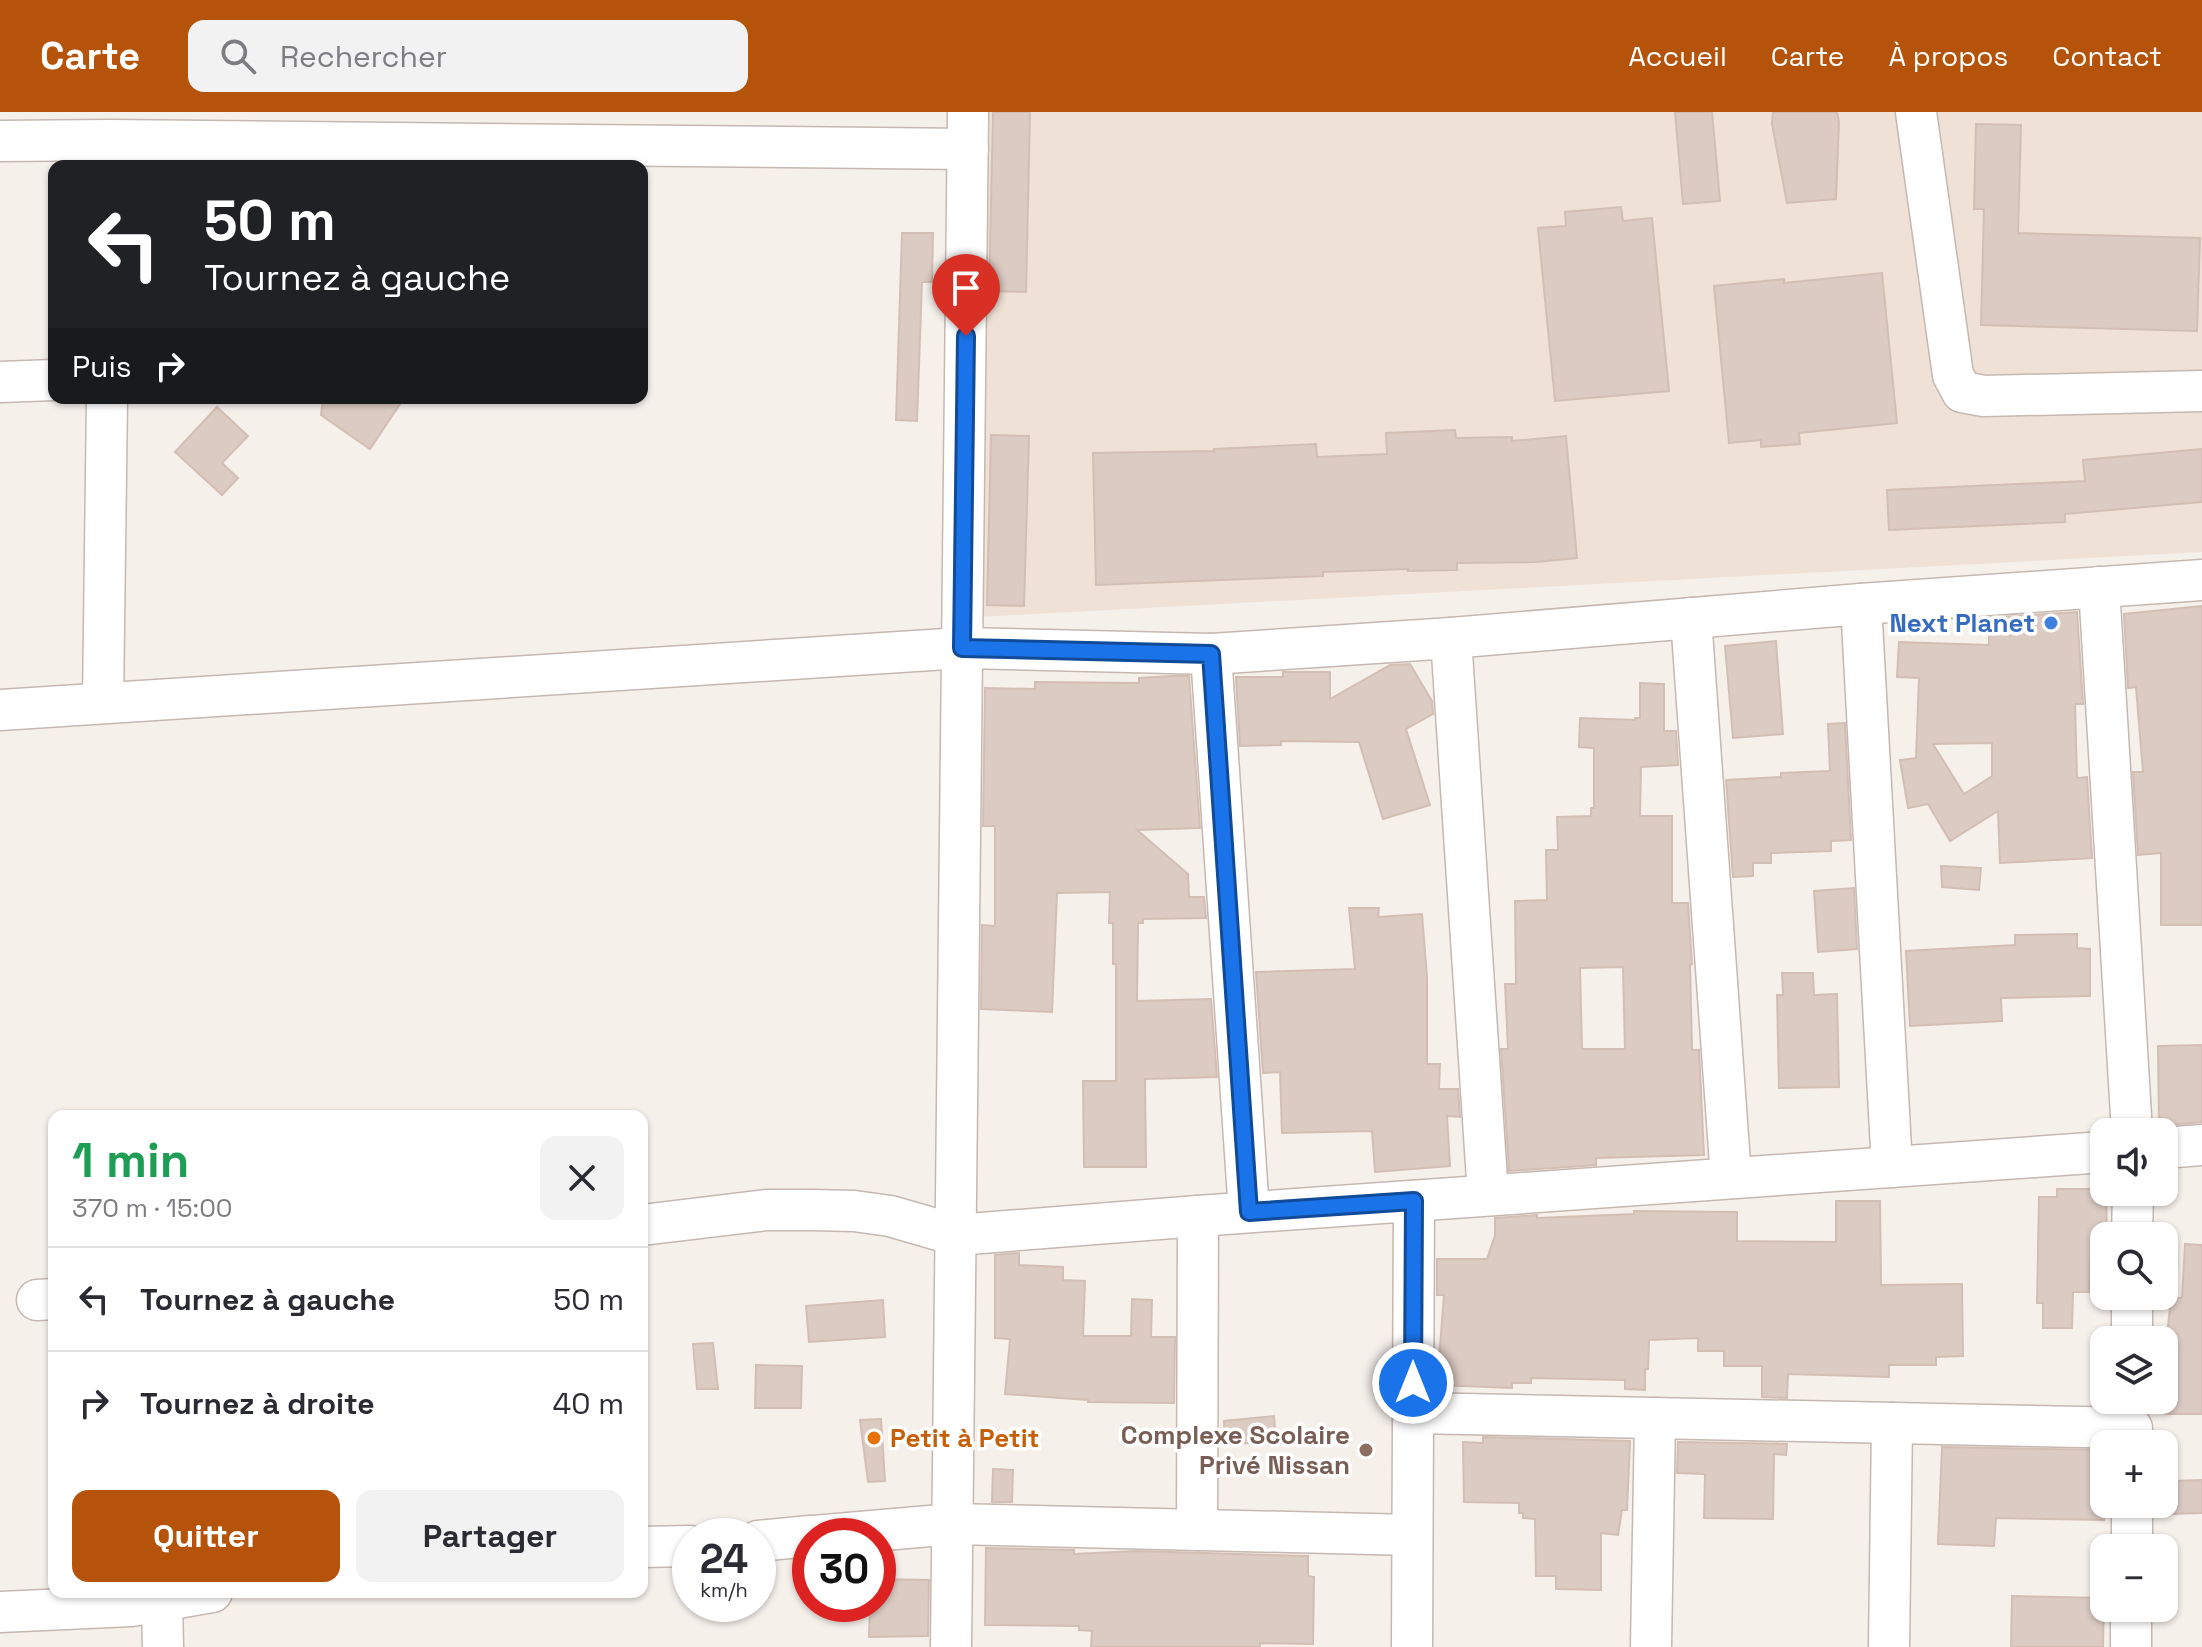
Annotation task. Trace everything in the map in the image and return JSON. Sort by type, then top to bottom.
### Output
[{"type":"street","points":[[1916,112],[1953,375],[1962,392],[1984,396],[2202,391]]},
{"type":"street","points":[[0,141],[968,130],[951,1647]]},
{"type":"street","points":[[0,382],[48,380]]},
{"type":"street","points":[[103,702],[107,404]]},
{"type":"street","points":[[0,710],[962,648],[1211,654],[2202,580]]},
{"type":"street","points":[[2099,587],[2131,1118]]},
{"type":"street","points":[[1861,604],[1892,1167]]},
{"type":"street","points":[[1691,618],[1731,1178]]},
{"type":"street","points":[[1451,638],[1488,1195]]},
{"type":"street","points":[[1211,654],[1249,1212]]},
{"type":"street","points":[[2178,1147],[2202,1145]]},
{"type":"street","points":[[648,1224],[766,1210],[826,1210],[890,1216],[956,1235],[2090,1153]]},
{"type":"street","points":[[1412,1647],[1414,1201]]},
{"type":"street","points":[[1197,1530],[1198,1216]]},
{"type":"street","points":[[1413,1413],[1892,1423],[2132,1424]]},
{"type":"street","points":[[1651,1647],[1655,1418]]},
{"type":"street","points":[[1889,1647],[1892,1423]]},
{"type":"street","points":[[896,1529],[953,1524],[1412,1535]]},
{"type":"street","points":[[648,1547],[672,1546]]},
{"type":"street","points":[[0,1612],[131,1606],[179,1598]]},
{"type":"street","points":[[162,1601],[163,1647]]},
{"type":"street","points":[[2131,1622],[2131,1647]]},
{"type":"shaded area","points":[[983,112],[2202,112],[2202,552],[976,617]]},
{"type":"building","points":[[993,112],[1030,112],[1026,292],[989,291]]},
{"type":"building","points":[[1675,112],[1712,112],[1720,201],[1683,204]]},
{"type":"building","points":[[1773,112],[1837,112],[1836,199],[1787,203],[1772,124]]},
{"type":"building","points":[[1976,124],[2021,125],[2018,233],[2200,238],[2197,331],[1981,325],[1984,209],[1974,209]]},
{"type":"building","points":[[1621,207],[1623,221],[1652,218],[1669,391],[1555,401],[1538,228],[1566,226],[1565,212]]},
{"type":"building","points":[[902,233],[933,233],[932,282],[922,282],[917,421],[896,420]]},
{"type":"building","points":[[1882,273],[1897,423],[1799,433],[1800,444],[1761,447],[1761,440],[1729,443],[1714,286],[1784,279],[1784,283]]},
{"type":"building","points":[[322,404],[400,404],[370,449],[321,415]]},
{"type":"building","points":[[217,407],[248,436],[222,463],[238,478],[222,495],[175,452]]},
{"type":"building","points":[[1455,430],[1456,438],[1512,437],[1512,441],[1566,436],[1577,558],[1457,563],[1457,570],[1323,572],[1323,576],[1096,585],[1093,453],[1214,451],[1316,444],[1317,457],[1387,454],[1386,433]]},
{"type":"building","points":[[991,435],[1029,436],[1024,606],[987,605]]},
{"type":"building","points":[[2202,449],[2202,502],[2065,514],[2065,522],[1889,530],[1887,490],[2085,481],[2083,460]]},
{"type":"building","points":[[2202,606],[2202,925],[2161,925],[2161,853],[2138,855],[2133,772],[2143,772],[2136,687],[2128,688],[2124,614]]},
{"type":"building","points":[[2077,612],[2083,704],[2075,704],[2077,778],[2087,777],[2092,858],[2000,863],[1998,811],[1950,841],[1928,804],[1908,808],[1900,760],[1916,758],[1919,678],[1897,677],[1899,642],[1989,645],[1989,618]],"holes":[[[1992,743],[1992,776],[1964,794],[1933,744]]]},
{"type":"building","points":[[1776,641],[1783,734],[1733,738],[1725,646]]},
{"type":"building","points":[[1410,664],[1432,701],[1433,714],[1406,729],[1430,805],[1383,819],[1359,742],[1281,741],[1281,745],[1240,746],[1236,677],[1283,677],[1283,672],[1330,672],[1330,699],[1390,665]]},
{"type":"building","points":[[1189,676],[1200,828],[1137,830],[1188,874],[1189,897],[1204,897],[1206,918],[1143,919],[1143,923],[1138,923],[1137,1001],[1211,999],[1217,1077],[1145,1079],[1146,1167],[1084,1167],[1083,1081],[1116,1081],[1116,964],[1113,964],[1113,923],[1109,923],[1110,892],[1057,893],[1052,1012],[981,1009],[982,925],[995,926],[995,826],[983,826],[985,688],[1035,689],[1035,682],[1139,683],[1139,678]]},
{"type":"building","points":[[1640,683],[1664,684],[1664,731],[1676,731],[1678,765],[1641,767],[1640,816],[1672,816],[1672,903],[1688,903],[1692,1050],[1699,1050],[1704,1155],[1596,1158],[1596,1165],[1509,1171],[1501,1049],[1508,1049],[1505,984],[1516,984],[1515,901],[1547,900],[1546,850],[1558,850],[1557,817],[1591,816],[1591,808],[1594,808],[1594,748],[1579,747],[1580,718],[1640,718]],"holes":[[[1623,967],[1625,1049],[1582,1049],[1580,968]]]},
{"type":"building","points":[[1845,723],[1851,840],[1831,841],[1831,851],[1771,853],[1771,863],[1753,863],[1753,876],[1733,877],[1726,780],[1830,771],[1828,724]]},
{"type":"building","points":[[1941,866],[1981,868],[1979,890],[1942,887]]},
{"type":"building","points":[[1854,888],[1857,949],[1818,952],[1814,891]]},
{"type":"building","points":[[1349,908],[1379,908],[1378,917],[1422,914],[1427,977],[1427,1064],[1440,1064],[1439,1089],[1458,1089],[1460,1117],[1447,1116],[1450,1166],[1375,1172],[1372,1131],[1282,1133],[1280,1072],[1263,1073],[1256,972],[1355,969]]},
{"type":"building","points":[[2077,934],[2077,948],[2090,949],[2090,996],[2001,998],[2002,1021],[1910,1026],[1906,951],[2015,945],[2015,935]]},
{"type":"building","points":[[1782,973],[1813,973],[1814,995],[1837,994],[1839,1087],[1779,1088],[1777,995],[1783,995]]},
{"type":"building","points":[[2202,1045],[2202,1122],[2178,1124],[2178,1118],[2159,1118],[2158,1046]]},
{"type":"building","points":[[2057,1189],[2090,1189],[2090,1206],[2106,1206],[2107,1222],[2090,1222],[2089,1292],[2073,1292],[2072,1328],[2043,1328],[2043,1303],[2037,1303],[2039,1197],[2057,1197]]},
{"type":"building","points":[[1836,1201],[1880,1201],[1881,1285],[1962,1284],[1963,1356],[1936,1357],[1936,1365],[1889,1365],[1889,1377],[1788,1374],[1787,1398],[1762,1397],[1762,1366],[1724,1366],[1724,1351],[1698,1351],[1698,1338],[1649,1340],[1645,1390],[1625,1389],[1625,1380],[1531,1378],[1531,1383],[1512,1383],[1512,1388],[1437,1385],[1444,1295],[1437,1295],[1437,1259],[1487,1259],[1495,1235],[1495,1218],[1634,1214],[1634,1211],[1737,1212],[1737,1241],[1836,1242]]},
{"type":"building","points":[[2185,1244],[2202,1245],[2202,1414],[2178,1414],[2178,1326],[2168,1326],[2170,1310],[2178,1310],[2178,1298],[2182,1298]]},
{"type":"building","points":[[1019,1253],[1019,1265],[1063,1267],[1063,1280],[1085,1281],[1083,1336],[1131,1336],[1132,1299],[1152,1300],[1151,1337],[1175,1337],[1174,1403],[1088,1402],[1005,1394],[1010,1339],[995,1338],[995,1255]]},
{"type":"building","points":[[883,1300],[885,1337],[809,1342],[806,1306]]},
{"type":"building","points":[[713,1343],[718,1389],[697,1389],[693,1344]]},
{"type":"building","points":[[756,1365],[802,1366],[801,1408],[755,1408]]},
{"type":"building","points":[[1274,1416],[1276,1442],[1225,1444],[1224,1421]]},
{"type":"building","points":[[881,1419],[885,1481],[868,1482],[860,1420]]},
{"type":"building","points":[[1483,1437],[1630,1441],[1627,1510],[1622,1510],[1618,1535],[1601,1533],[1601,1590],[1556,1589],[1556,1576],[1536,1576],[1535,1519],[1523,1518],[1523,1513],[1519,1513],[1519,1503],[1464,1502],[1463,1442],[1483,1443]]},
{"type":"building","points":[[1678,1442],[1787,1444],[1786,1455],[1774,1454],[1773,1519],[1704,1518],[1705,1474],[1677,1473]]},
{"type":"building","points":[[1942,1447],[2090,1450],[2090,1518],[2104,1520],[1996,1518],[1994,1546],[1938,1544]]},
{"type":"building","points":[[993,1469],[1013,1470],[1012,1502],[992,1502]]},
{"type":"building","points":[[2202,1480],[2202,1513],[2178,1514],[2178,1481]]},
{"type":"building","points":[[986,1548],[1074,1550],[1074,1554],[1136,1551],[1308,1556],[1308,1576],[1314,1577],[1313,1644],[1091,1647],[1092,1631],[1079,1630],[1079,1626],[985,1625]]},
{"type":"building","points":[[896,1579],[929,1580],[928,1636],[869,1637],[869,1622],[896,1622]]},
{"type":"building","points":[[2012,1596],[2090,1598],[2090,1622],[2104,1622],[2103,1647],[2011,1647]]},
{"type":"place","name":"Next Planet","points":[[2051,623]]},
{"type":"place","name":"Petit à Petit","points":[[874,1438]]},
{"type":"place","name":"Complexe Scolaire Privé Nissan","points":[[1366,1450]]},
{"type":"route","points":[[966,336],[962,648],[1211,654],[1249,1212],[1414,1201],[1413,1383]]}]
